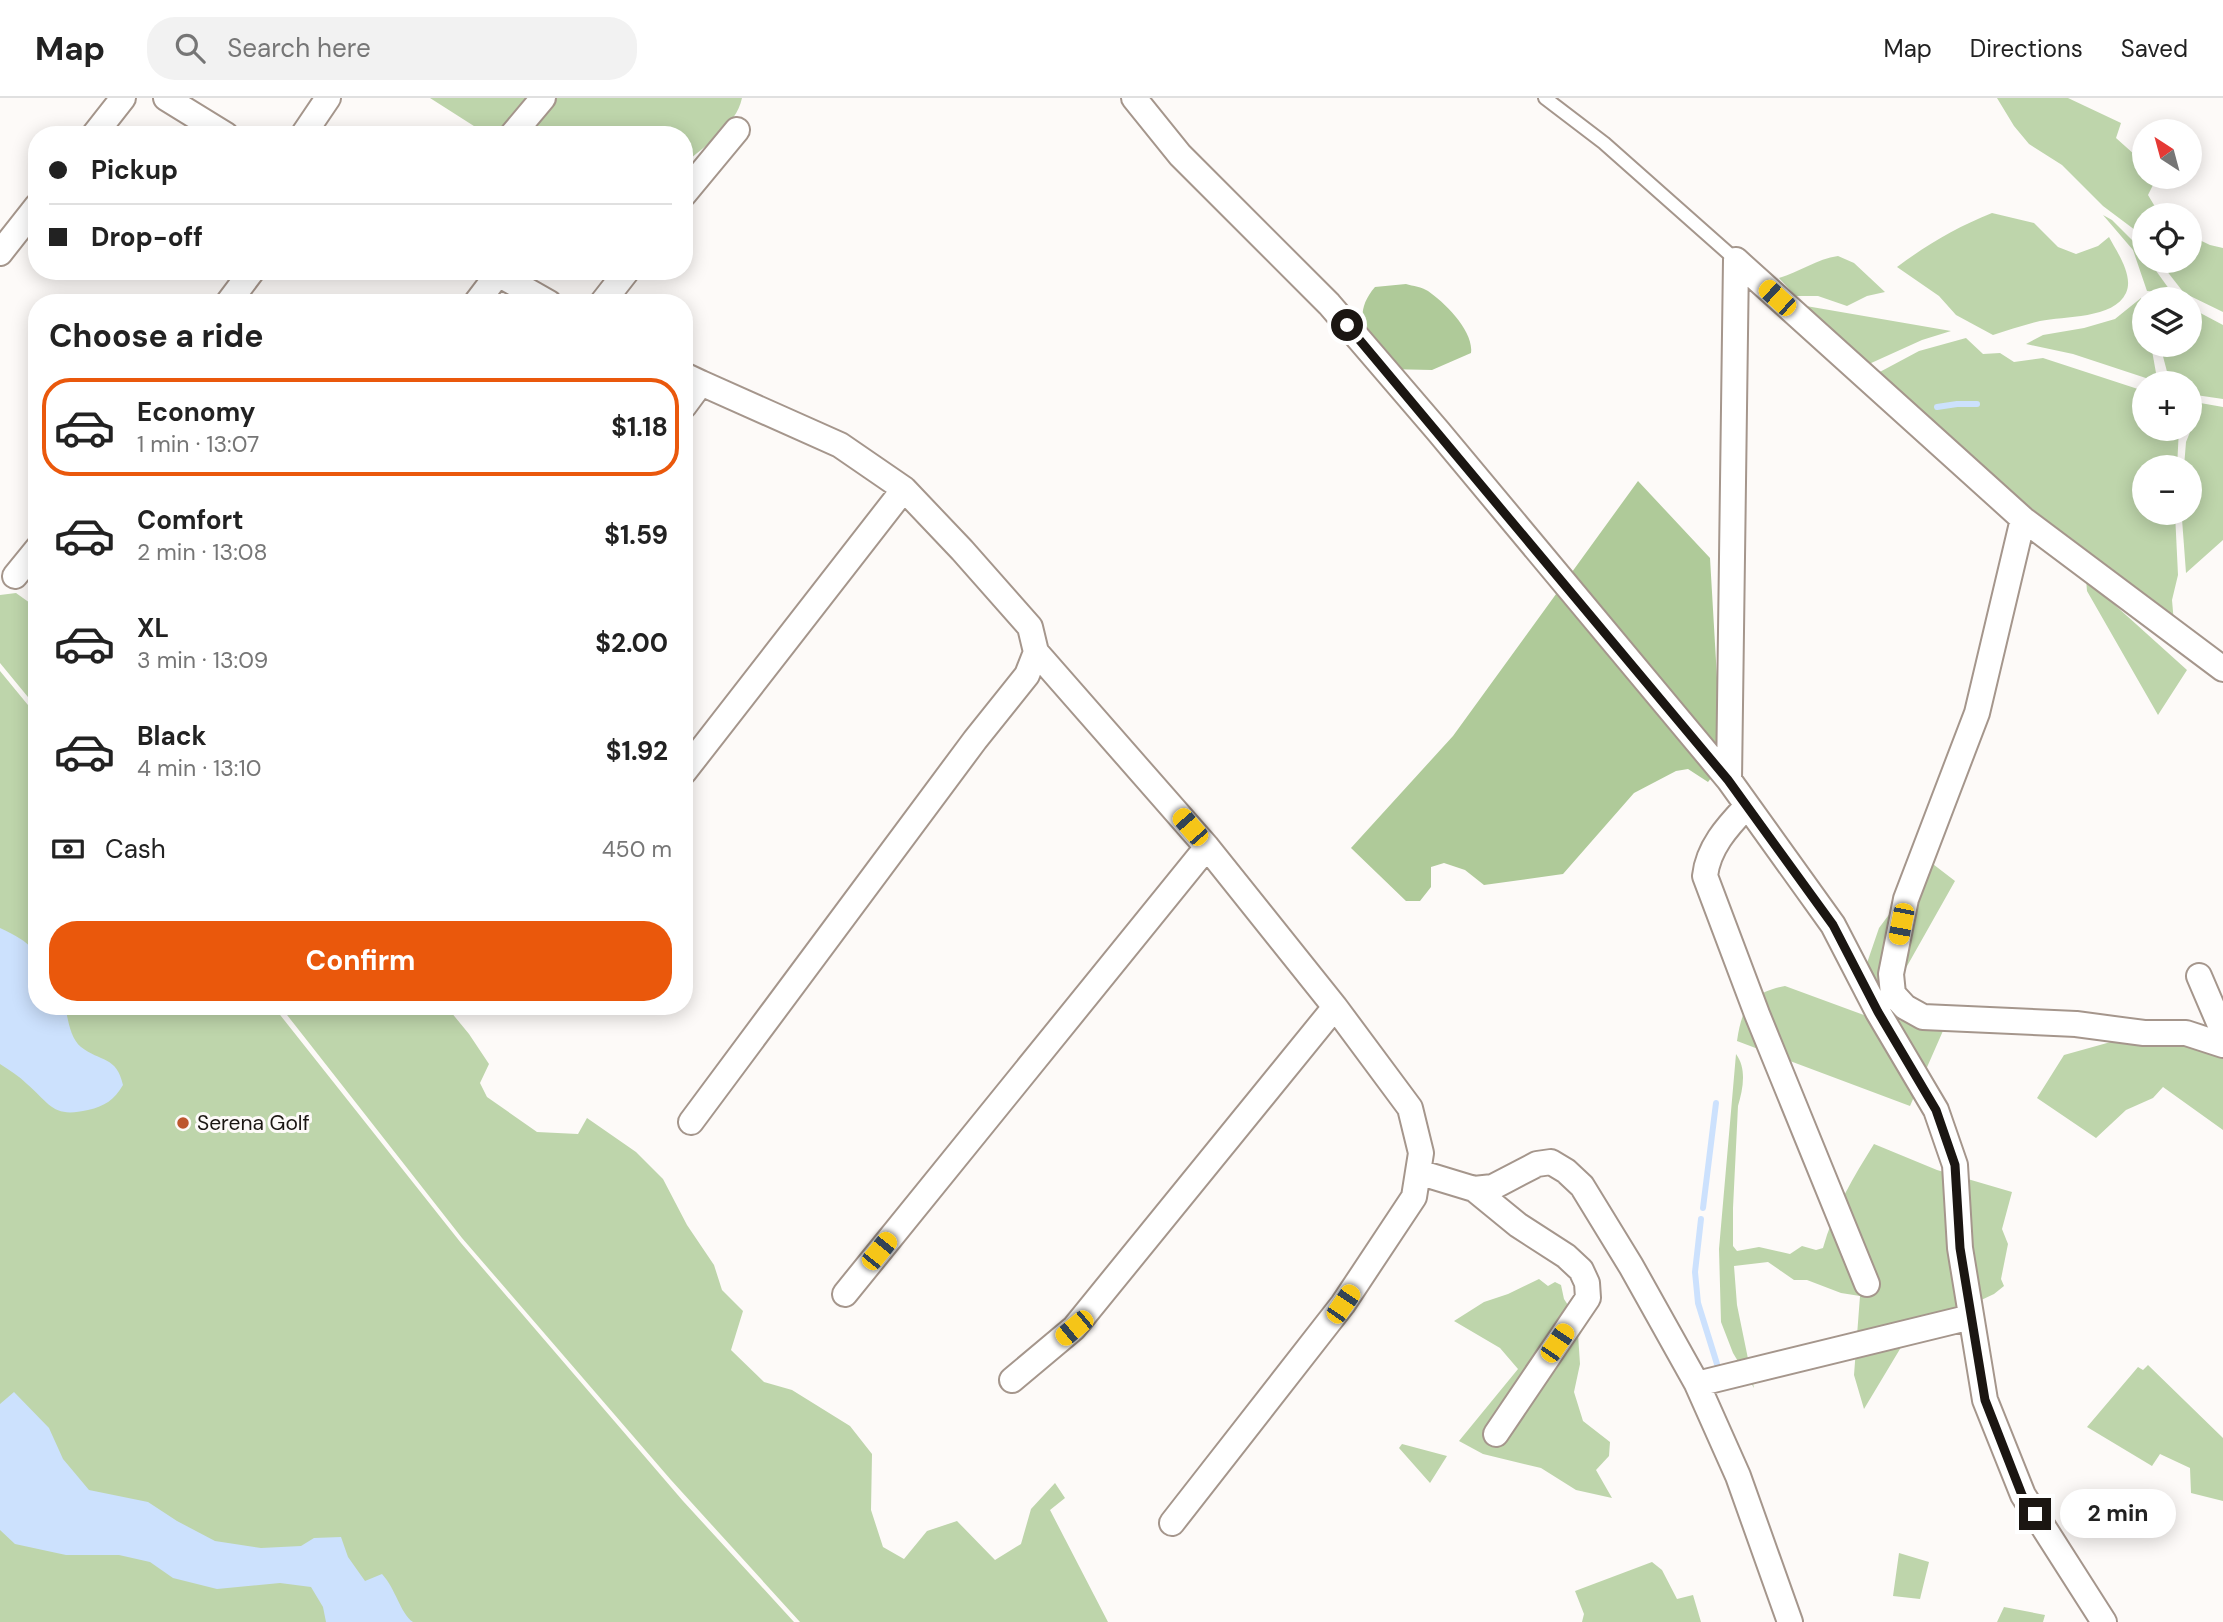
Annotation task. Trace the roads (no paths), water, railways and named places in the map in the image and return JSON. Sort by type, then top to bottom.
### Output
[{"type":"street","points":[[101,126],[123,98]]},
{"type":"street","points":[[166,98],[211,126]]},
{"type":"street","points":[[309,126],[328,98]]},
{"type":"street","points":[[520,126],[543,98]]},
{"type":"street","points":[[1134,98],[1180,155],[1329,304],[1728,780],[1833,925],[1878,1012],[1936,1110],[1955,1165],[1960,1248],[1985,1400],[2022,1495],[2104,1622]]},
{"type":"street","points":[[693,183],[737,130]]},
{"type":"street","points":[[0,253],[28,217]]},
{"type":"street","points":[[1728,780],[1736,260]]},
{"type":"street","points":[[1736,260],[2023,519],[2223,669]]},
{"type":"street","points":[[510,280],[534,294]]},
{"type":"street","points":[[693,379],[840,444],[904,489],[1030,627],[1036,652],[1207,847],[1335,1007],[1410,1108],[1421,1153],[1415,1197],[1343,1304],[1172,1523]]},
{"type":"street","points":[[693,760],[904,489]]},
{"type":"street","points":[[2023,519],[1977,713],[1906,899],[1891,974],[1893,994],[1905,1007],[1923,1017],[2076,1024],[2144,1033],[2186,1033],[2223,1045]]},
{"type":"street","points":[[15,576],[28,560]]},
{"type":"street","points":[[691,1122],[975,740],[1027,676],[1036,652]]},
{"type":"street","points":[[1746,807],[1713,848],[1706,863],[1705,876],[1757,1014],[1867,1284]]},
{"type":"street","points":[[845,1294],[1207,847]]},
{"type":"street","points":[[2199,976],[2223,1032]]},
{"type":"street","points":[[1012,1380],[1074,1328],[1335,1007]]},
{"type":"street","points":[[1474,1189],[1493,1187],[1537,1164],[1551,1162],[1582,1186],[1631,1266],[1697,1384],[1738,1476],[1790,1622]]},
{"type":"street","points":[[1418,1172],[1474,1189],[1518,1225],[1566,1256],[1581,1270],[1587,1283],[1588,1298],[1496,1434]]},
{"type":"street","points":[[1697,1384],[1972,1317]]},
{"type":"lane","points":[[1545,98],[1604,143],[1736,260]]},
{"type":"water","points":[[0,928],[28,945],[28,1015],[67,1015],[77,1043],[112,1064],[117,1069],[123,1085],[116,1095],[104,1104],[76,1112],[60,1111],[0,1064]]},
{"type":"water","points":[[14,1392],[49,1428],[63,1459],[89,1490],[148,1502],[215,1541],[261,1548],[301,1546],[314,1538],[341,1537],[348,1557],[365,1581],[382,1574],[413,1622],[326,1622],[323,1607],[311,1587],[280,1583],[217,1589],[173,1578],[150,1562],[119,1555],[66,1555],[15,1544],[0,1530],[0,1404]]},
{"type":"waterway","points":[[1937,407],[1977,404]]},
{"type":"waterway","points":[[1703,1208],[1716,1103]]},
{"type":"waterway","points":[[1701,1219],[1695,1272],[1698,1303],[1717,1364]]},
{"type":"place","name":"Serena Golf","points":[[183,1123]]}]
